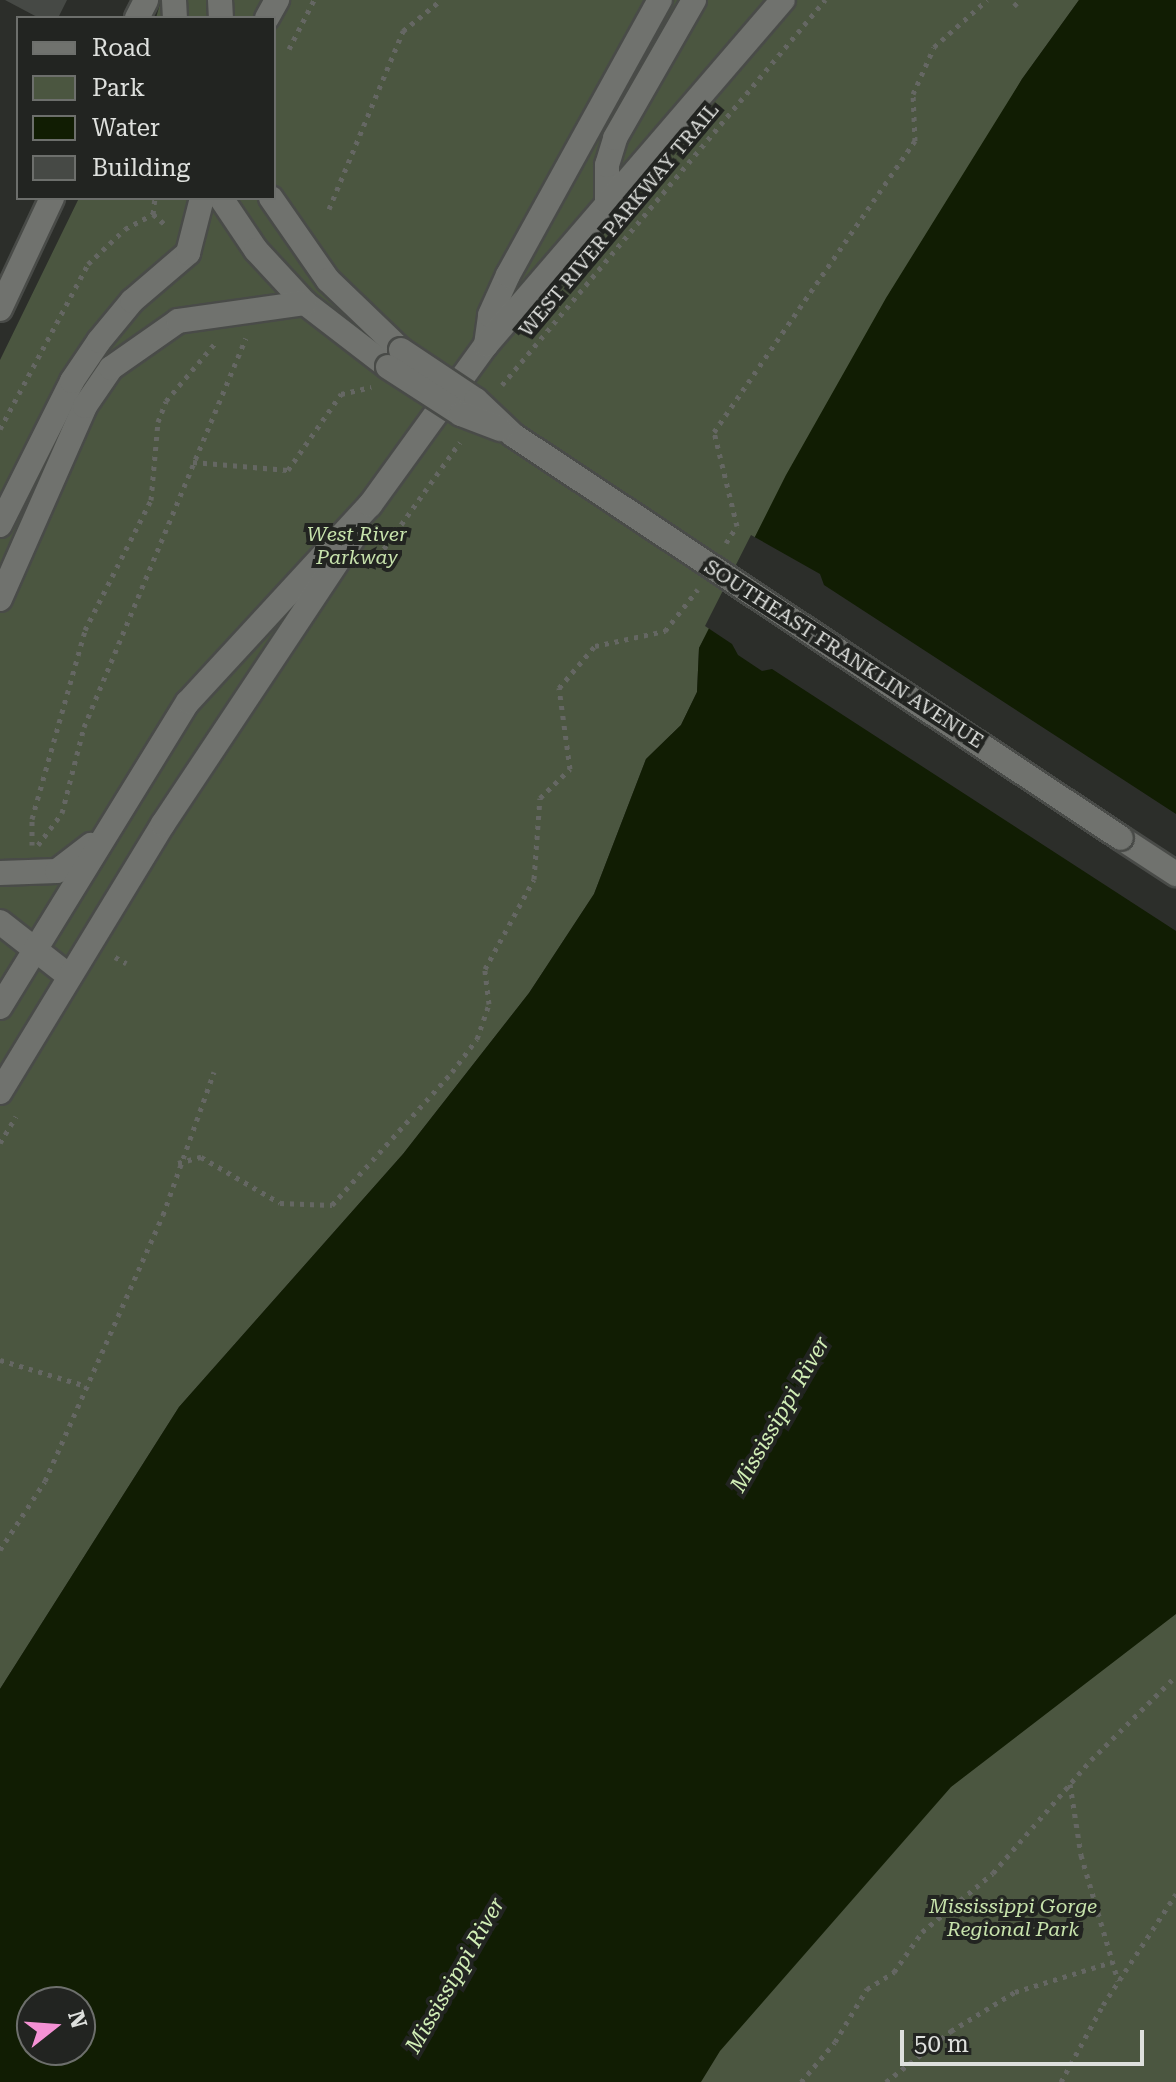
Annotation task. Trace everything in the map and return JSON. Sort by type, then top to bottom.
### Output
[{"type":"street","points":[[486,345],[490,315],[508,275],[660,0]]},
{"type":"street","points":[[607,209],[607,165],[615,138],[694,0]]},
{"type":"street","points":[[40,1021],[2,999],[188,702],[370,505],[486,345],[607,209],[783,0]]},
{"type":"street","points":[[0,309],[51,200]]},
{"type":"street","points":[[0,525],[72,381],[99,341],[132,301],[188,253],[201,200]]},
{"type":"street","points":[[222,200],[256,250],[305,303],[394,359]]},
{"type":"street","points":[[272,200],[328,280],[394,359]]},
{"type":"street","points":[[0,599],[85,406],[111,368],[178,321],[305,303]]},
{"type":"street","name":"SOUTHEAST FRANKLIN AVENUE","points":[[394,359],[461,414],[513,435],[1176,874]]},
{"type":"street","points":[[0,1092],[40,1021],[254,683],[348,549],[370,505]]},
{"type":"street","points":[[0,873],[57,871],[105,833]]},
{"type":"street","points":[[0,922],[69,976]]},
{"type":"path","points":[[289,49],[314,0]]},
{"type":"path","points":[[329,209],[403,31],[441,0]]},
{"type":"path","name":"WEST RIVER PARKWAY TRAIL","points":[[493,397],[825,0]]},
{"type":"path","points":[[737,526],[714,432],[915,141],[913,94],[934,47],[987,0]]},
{"type":"path","points":[[1014,6],[1020,0]]},
{"type":"path","points":[[0,429],[88,264],[125,229],[153,214],[155,200]]},
{"type":"path","points":[[219,336],[166,401],[158,422],[151,500],[85,630],[32,819],[32,852],[62,813],[84,727],[249,332]]},
{"type":"path","points":[[193,462],[288,470],[341,394],[372,387]]},
{"type":"path","points":[[443,465],[468,431]]},
{"type":"path","points":[[178,1163],[201,1157],[280,1203],[332,1205],[477,1039],[489,1004],[485,969],[534,879],[540,798],[570,769],[559,688],[595,646],[665,631],[683,612]]},
{"type":"path","points":[[0,1550],[38,1494],[163,1215],[178,1163],[214,1072]]},
{"type":"path","points":[[0,1360],[86,1386]]},
{"type":"path","points":[[801,2082],[835,2042],[867,1989],[894,1972],[922,1932],[993,1873],[1070,1784],[1176,1676]]},
{"type":"path","points":[[1070,1784],[1081,1855],[1118,1982]]},
{"type":"path","points":[[1061,2082],[1118,1982],[1176,1894]]},
{"type":"path","points":[[886,2082],[951,2031],[1015,1992],[1112,1962]]},
{"type":"green space","name":"West River Parkway","points":[[161,0],[1079,0],[1022,79],[699,648],[697,692],[681,725],[646,759],[594,894],[529,993],[403,1154],[179,1407],[0,1689],[0,360],[78,200],[276,200],[276,16],[157,16]]},
{"type":"green space","name":"Mississippi Gorge Regional Park","points":[[1176,1599],[1176,2082],[671,2082],[879,1821]]},
{"type":"water","name":"Mississippi River","points":[[1079,0],[1176,0],[1176,1614],[951,1787],[720,2051],[701,2082],[0,2082],[0,1689],[179,1407],[403,1154],[529,993],[594,894],[646,759],[681,725],[697,692],[699,648],[786,475],[886,298],[1022,79]]},
{"type":"pier","points":[[751,535],[820,574],[824,585],[1176,814],[1176,931],[772,669],[762,671],[738,655],[732,644],[705,626]]},
{"type":"building","points":[[5,0],[67,0],[59,16],[35,16]]}]
